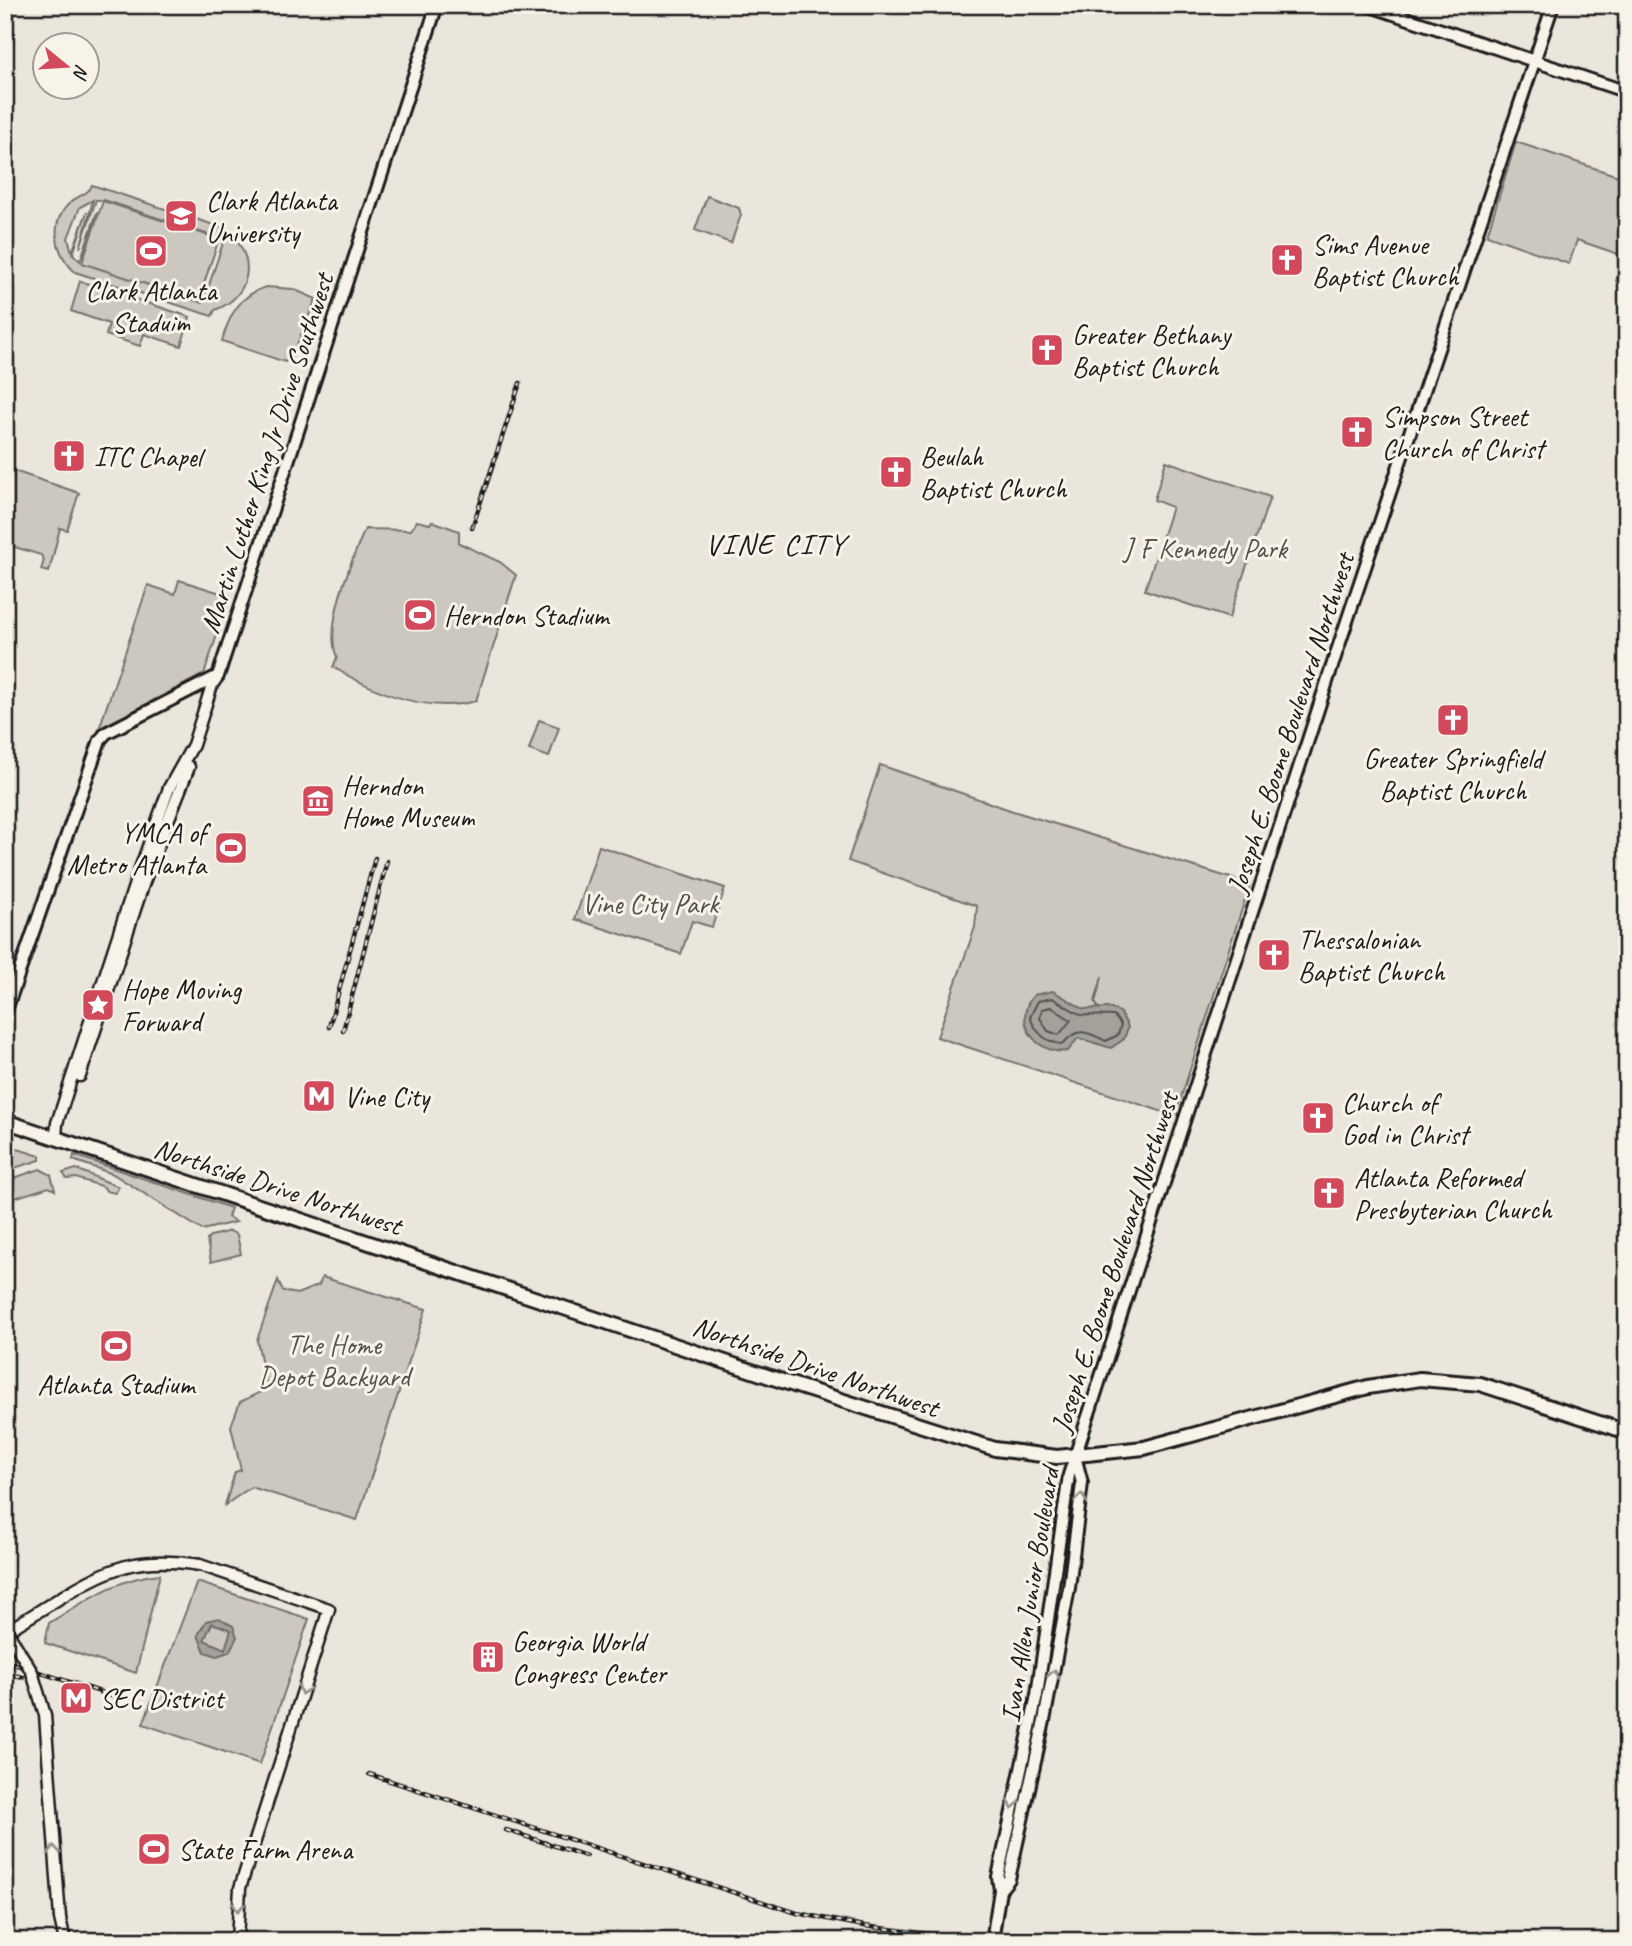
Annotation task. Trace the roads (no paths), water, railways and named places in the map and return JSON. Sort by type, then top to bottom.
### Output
[{"type":"main road","name":"Martin Luther King Jr Drive Southwest","points":[[218,676],[437,5]]},
{"type":"main road","points":[[1367,5],[1627,92]]},
{"type":"main road","name":"Joseph E. Boone Boulevard Northwest","points":[[1075,1456],[1336,654],[1553,5]]},
{"type":"main road","points":[[5,1013],[95,754],[106,733],[218,676]]},
{"type":"main road","name":"Northside Drive Northwest","points":[[5,1121],[57,1135],[962,1441],[995,1449],[1057,1457],[1161,1445],[1368,1387],[1420,1379],[1480,1384],[1627,1432]]},
{"type":"main road","name":"Ivan Allen Junior Boulevard","points":[[1000,1890],[1009,1879],[1060,1641],[1082,1483],[1075,1456]]},
{"type":"main road","name":"Ivan Allen Junior Boulevard","points":[[992,1941],[1000,1890],[998,1877],[1037,1695],[1068,1481],[1075,1456]]},
{"type":"street","points":[[57,1135],[57,1123],[136,880],[169,788],[192,745],[212,685],[218,676]]},
{"type":"street","points":[[65,1941],[58,1905],[45,1715],[32,1672],[6,1629],[78,1587],[122,1566],[156,1561],[201,1565],[329,1609],[240,1888],[237,1941]]},
{"type":"water","points":[[1053,991],[1084,1009],[1109,1008],[1120,1012],[1128,1027],[1124,1039],[1111,1048],[1078,1038],[1068,1051],[1056,1051],[1037,1042],[1026,1025],[1028,1005],[1034,995]]},
{"type":"water","points":[[219,1618],[233,1626],[237,1637],[229,1652],[217,1656],[205,1652],[198,1635],[206,1621]],"holes":[[[212,1623],[231,1630],[225,1649],[204,1640]]]},
{"type":"waterway","points":[[1099,1009],[1095,1002],[1102,977]]},
{"type":"railway","points":[[472,528],[520,383]]},
{"type":"railway","points":[[329,1027],[375,858]]},
{"type":"railway","points":[[343,1031],[387,861]]},
{"type":"railway","points":[[5,1661],[134,1703]]},
{"type":"railway","points":[[5,1673],[39,1681]]},
{"type":"railway","points":[[369,1774],[797,1913],[864,1926],[988,1941]]},
{"type":"railway","points":[[506,1830],[586,1856]]},
{"type":"place","name":"Clark Atlanta University","points":[[181,216]]},
{"type":"place","name":"Clark Atlanta Staduim","points":[[151,251]]},
{"type":"place","name":"Sims Avenue Baptist Church","points":[[1287,260]]},
{"type":"place","name":"Greater Bethany Baptist Church","points":[[1047,350]]},
{"type":"place","name":"Simpson Street Church of Christ","points":[[1357,432]]},
{"type":"place","name":"ITC Chapel","points":[[69,456]]},
{"type":"place","name":"Beulah Baptist Church","points":[[896,472]]},
{"type":"place","name":"Herndon Stadium","points":[[420,615]]},
{"type":"place","name":"Greater Springfield Baptist Church","points":[[1453,720]]},
{"type":"place","name":"Herndon Home Museum","points":[[318,801]]},
{"type":"place","name":"YMCA of Metro Atlanta","points":[[231,848]]},
{"type":"place","name":"Thessalonian Baptist Church","points":[[1274,955]]},
{"type":"place","name":"Hope Moving Forward","points":[[98,1005]]},
{"type":"place","name":"Vine City","points":[[319,1096]]},
{"type":"place","name":"Church of God in Christ","points":[[1318,1118]]},
{"type":"place","name":"Atlanta Reformed Presbyterian Church","points":[[1329,1193]]},
{"type":"place","name":"Atlanta Stadium","points":[[116,1346]]},
{"type":"place","name":"Georgia World Congress Center","points":[[488,1657]]},
{"type":"place","name":"SEC District","points":[[76,1698]]},
{"type":"place","name":"State Farm Arena","points":[[154,1849]]},
{"type":"district","name":"VINE CITY","points":[[776,544]]},
{"type":"park label","name":"J F Kennedy Park","points":[[1205,548]]},
{"type":"park label","name":"Vine City Park","points":[[650,903]]},
{"type":"park label","name":"The Home Depot Backyard","points":[[334,1360]]}]
